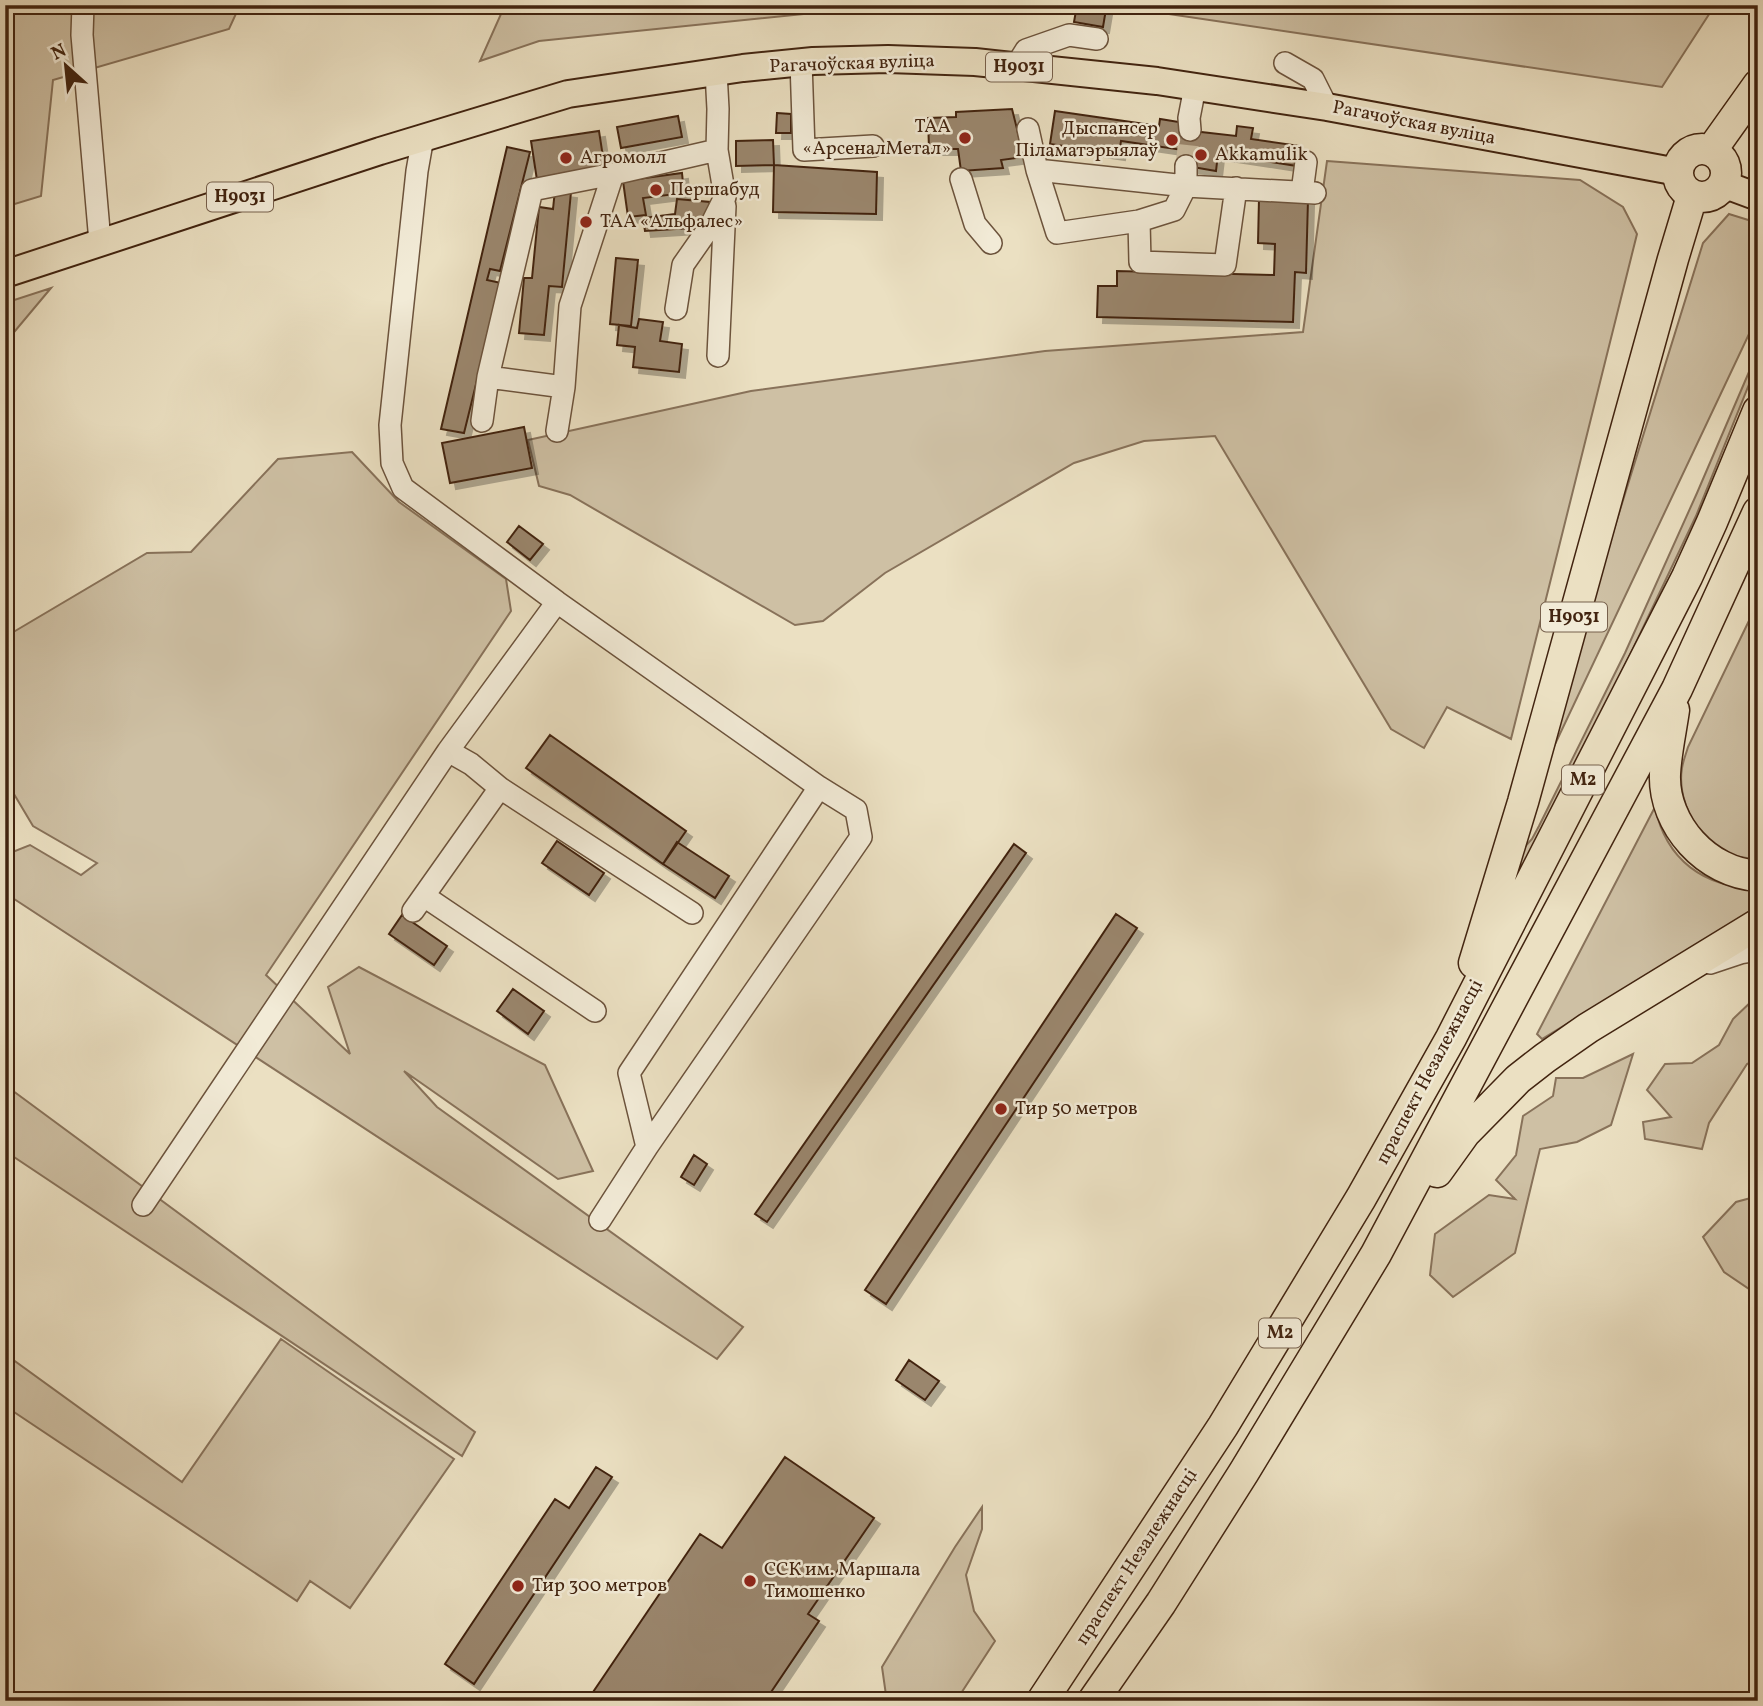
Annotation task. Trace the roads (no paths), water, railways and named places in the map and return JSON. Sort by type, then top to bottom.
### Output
[{"type":"highway","points":[[1711,151],[1758,85]]},
{"type":"highway","points":[[1685,184],[1679,164],[1689,153],[1696,150],[1711,151],[1723,162],[1726,169],[1723,184]]},
{"type":"highway","name":"Н9031","points":[[1451,1038],[1523,802],[1685,184],[1699,197],[1713,194],[1723,184]]},
{"type":"highway","name":"праспект Незалежнасці","points":[[1042,1701],[1223,1426],[1361,1198],[1451,1038],[1687,577],[1758,411]]},
{"type":"highway","name":"праспект Незалежнасці","points":[[1093,1701],[1161,1603],[1237,1483],[1376,1254],[1677,690],[1758,512]]},
{"type":"highway","points":[[1677,690],[1665,775],[1669,805],[1679,826],[1706,857],[1725,869],[1758,876]]},
{"type":"highway","points":[[1376,1254],[1465,1133],[1518,1079],[1588,1028],[1758,924]]},
{"type":"main road","name":"Рагачоўская вуліца","points":[[5,274],[423,137],[568,94],[801,62],[975,62],[1195,87],[1327,107],[1685,184]]},
{"type":"main road","points":[[1723,184],[1758,197]]},
{"type":"street","points":[[83,5],[82,36],[100,242]]},
{"type":"street","points":[[1016,66],[1026,50],[1069,36],[1097,39]]},
{"type":"street","points":[[801,62],[804,150],[873,146]]},
{"type":"street","points":[[1285,63],[1312,79],[1327,107]]},
{"type":"street","points":[[716,72],[717,150],[725,197],[718,356]]},
{"type":"street","points":[[1190,130],[1189,118],[1195,87]]},
{"type":"street","points":[[1028,129],[1056,233],[1139,221],[1174,210],[1186,176]]},
{"type":"street","points":[[423,137],[416,171],[390,425],[392,463],[403,488],[557,602],[818,787],[856,810],[861,837],[647,1147],[600,1220]]},
{"type":"street","points":[[482,421],[488,377],[532,190],[717,150]]},
{"type":"street","points":[[1037,170],[1186,176],[1236,188],[1308,192],[1306,162]]},
{"type":"street","points":[[557,430],[564,387],[570,306],[613,174]]},
{"type":"street","points":[[961,179],[975,224],[991,243]]},
{"type":"street","points":[[1139,221],[1140,262],[1226,265],[1236,188]]},
{"type":"street","points":[[676,309],[683,265],[711,225],[725,197]]},
{"type":"street","points":[[488,377],[564,387]]},
{"type":"street","points":[[143,1205],[448,751],[557,602]]},
{"type":"street","points":[[448,751],[692,913]]},
{"type":"street","points":[[647,1147],[629,1073],[818,787]]},
{"type":"street","points":[[500,788],[419,903],[595,1011]]},
{"type":"street","points":[[1663,982],[1719,960],[1758,950]]},
{"type":"tunnel","points":[[1186,166],[1190,130]]},
{"type":"place","name":"ТАА «АрсеналМетал»","points":[[965,138]]},
{"type":"place","name":"Дыспансер Піламатэрыялаў","points":[[1172,140]]},
{"type":"place","name":"Akkamulik","points":[[1201,155]]},
{"type":"place","name":"Агромолл","points":[[566,158]]},
{"type":"place","name":"Першабуд","points":[[656,190]]},
{"type":"place","name":"ТАА «Альфалес»","points":[[586,222]]},
{"type":"place","name":"Тир 50 метров","points":[[1001,1109]]},
{"type":"place","name":"ССК им. Маршала Тимошенко","points":[[750,1581]]},
{"type":"place","name":"Тир 300 метров","points":[[518,1586]]}]
